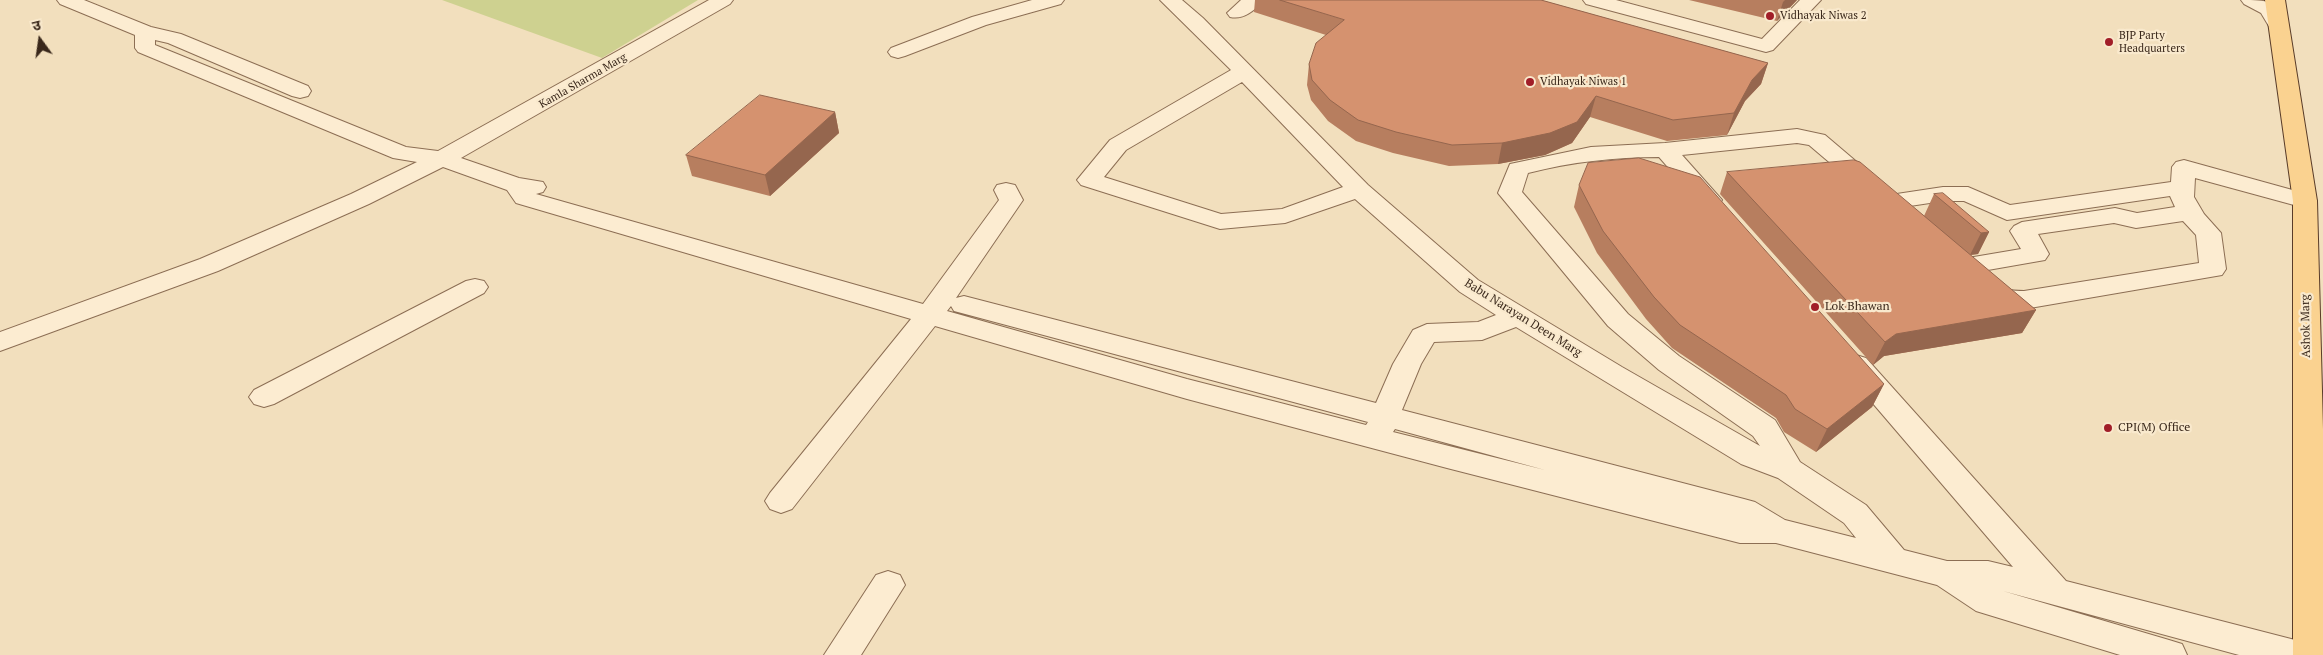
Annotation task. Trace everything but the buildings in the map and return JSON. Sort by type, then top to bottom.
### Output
[{"type":"main road","name":"Ashok Marg","points":[[2276,12],[2314,203],[2312,655]]},
{"type":"street","points":[[67,0],[145,32],[145,48],[401,153],[438,156],[515,186],[525,198],[936,307],[1380,428],[1740,530],[1776,530],[1947,574],[1988,574],[2295,655]]},
{"type":"street","name":"Kamla Sharma Marg","points":[[605,62],[703,0]]},
{"type":"street","name":"Kamla Sharma Marg","points":[[0,342],[209,265],[360,199],[605,62],[723,0]]},
{"type":"street","points":[[898,52],[979,21],[1054,0]]},
{"type":"street","name":"Babu Narayan Deen Marg","points":[[1170,0],[1196,22],[1359,190],[1468,286],[1752,456],[1789,470],[1855,514],[1894,561]]},
{"type":"street","points":[[1237,13],[1253,0]]},
{"type":"street","points":[[1593,0],[1766,46],[1811,0]]},
{"type":"street","points":[[2251,0],[2276,12]]},
{"type":"street","points":[[1244,72],[1118,145],[1088,180],[1220,222],[1285,216],[1359,190]]},
{"type":"street","points":[[1789,470],[1764,428],[1669,363],[1618,320],[1510,193],[1518,169],[1558,158],[1665,150],[1797,136],[1817,140],[1912,221]]},
{"type":"street","points":[[1665,150],[1724,216]]},
{"type":"street","points":[[2190,212],[2136,221],[2115,215],[2031,227],[2023,231],[2034,245],[2036,254],[1957,260],[1999,297],[2024,300],[2213,269],[2208,233],[2190,212],[2182,197],[2184,167],[2314,203]]},
{"type":"street","points":[[1890,202],[1942,194],[1968,194],[2007,213],[2183,187]]},
{"type":"street","points":[[781,501],[936,307],[1012,200],[1006,190]]},
{"type":"street","points":[[264,397],[475,287]]},
{"type":"street","points":[[1380,428],[1407,364],[1423,336],[1427,333],[1482,331],[1517,316]]},
{"type":"street","points":[[1841,349],[2055,592]]},
{"type":"street","points":[[1947,574],[1988,601],[2169,655]]},
{"type":"street","points":[[842,655],[888,585]]},
{"type":"green space","points":[[442,0],[698,0],[602,58]]},
{"type":"place","name":"Vidhayak Niwas 2","points":[[1770,16]]},
{"type":"place","name":"BJP Party Headquarters","points":[[2109,42]]},
{"type":"place","name":"Vidhayak Niwas 1","points":[[1530,82]]},
{"type":"place","name":"Lok Bhawan","points":[[1815,307]]},
{"type":"place","name":"CPI(M) Office","points":[[2108,428]]}]
